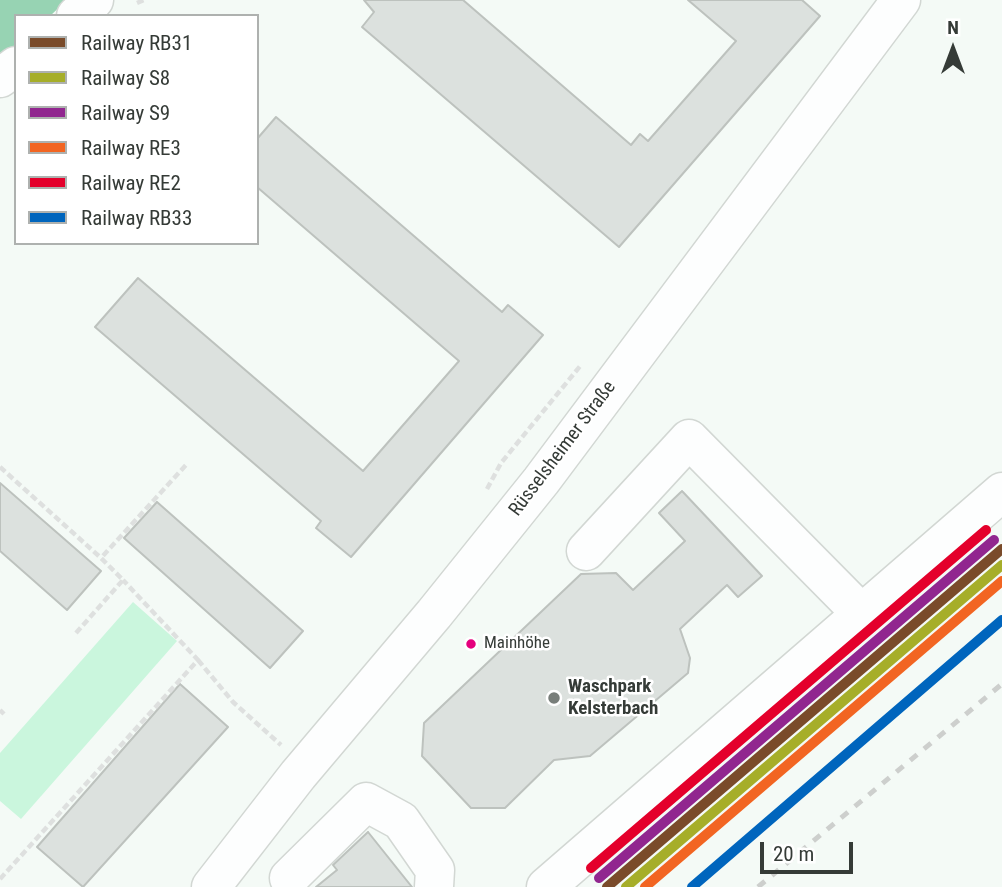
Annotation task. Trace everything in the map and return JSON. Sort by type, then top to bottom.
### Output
[{"type":"street","points":[[78,14],[94,0]]},
{"type":"street","name":"Rüsselsheimer Straße","points":[[211,887],[307,765],[435,614],[541,481],[901,0]]},
{"type":"street","points":[[586,551],[689,439],[862,614]]},
{"type":"street","points":[[546,887],[1002,492]]},
{"type":"street","points":[[289,878],[366,802],[401,821],[435,870],[434,887]]},
{"type":"path","points":[[137,4],[144,0]]},
{"type":"path","points":[[101,558],[186,465]]},
{"type":"path","points":[[0,467],[123,580],[198,660],[233,702],[307,765]]},
{"type":"path","points":[[76,633],[123,580]]},
{"type":"path","points":[[0,879],[198,660]]},
{"type":"shaded area","points":[[0,0],[67,0],[52,14],[14,14],[14,49],[0,61]]},
{"type":"shaded area","points":[[133,602],[177,641],[21,819],[0,801],[0,753]]},
{"type":"building","points":[[364,0],[463,0],[631,145],[640,134],[648,141],[736,41],[688,0],[802,0],[820,16],[619,247],[362,27],[374,12]]},
{"type":"building","points":[[276,117],[502,312],[508,305],[543,335],[351,557],[316,528],[321,521],[95,327],[138,278],[363,471],[459,361],[259,189],[259,137]]},
{"type":"building","points":[[0,483],[101,571],[67,610],[0,551]]},
{"type":"building","name":"Waschpark Kelsterbach","points":[[682,491],[762,576],[738,597],[727,585],[680,629],[690,658],[688,673],[590,756],[554,760],[505,808],[471,808],[422,756],[424,723],[581,574],[616,573],[633,590],[685,541],[659,513]]},
{"type":"building","points":[[157,502],[303,631],[270,668],[124,538]]},
{"type":"building","points":[[180,684],[228,727],[83,887],[37,847]]},
{"type":"building","points":[[368,832],[412,887],[316,887],[337,870],[333,865]]},
{"type":"railway","points":[[758,887],[1002,684]]},
{"type":"rail line","name":"RE2","points":[[591,868],[986,530]]},
{"type":"rail line","name":"S9","points":[[599,878],[994,540]]},
{"type":"rail line","name":"RB31","points":[[607,887],[1002,549]]},
{"type":"rail line","name":"S8","points":[[626,887],[1002,565]]},
{"type":"rail line","name":"RE3","points":[[645,887],[1002,581]]},
{"type":"rail line","name":"RB33","points":[[692,887],[1002,620]]},
{"type":"place","name":"Mainhöhe","points":[[471,644]]},
{"type":"place","name":"Waschpark Kelsterbach","points":[[554,698]]}]
